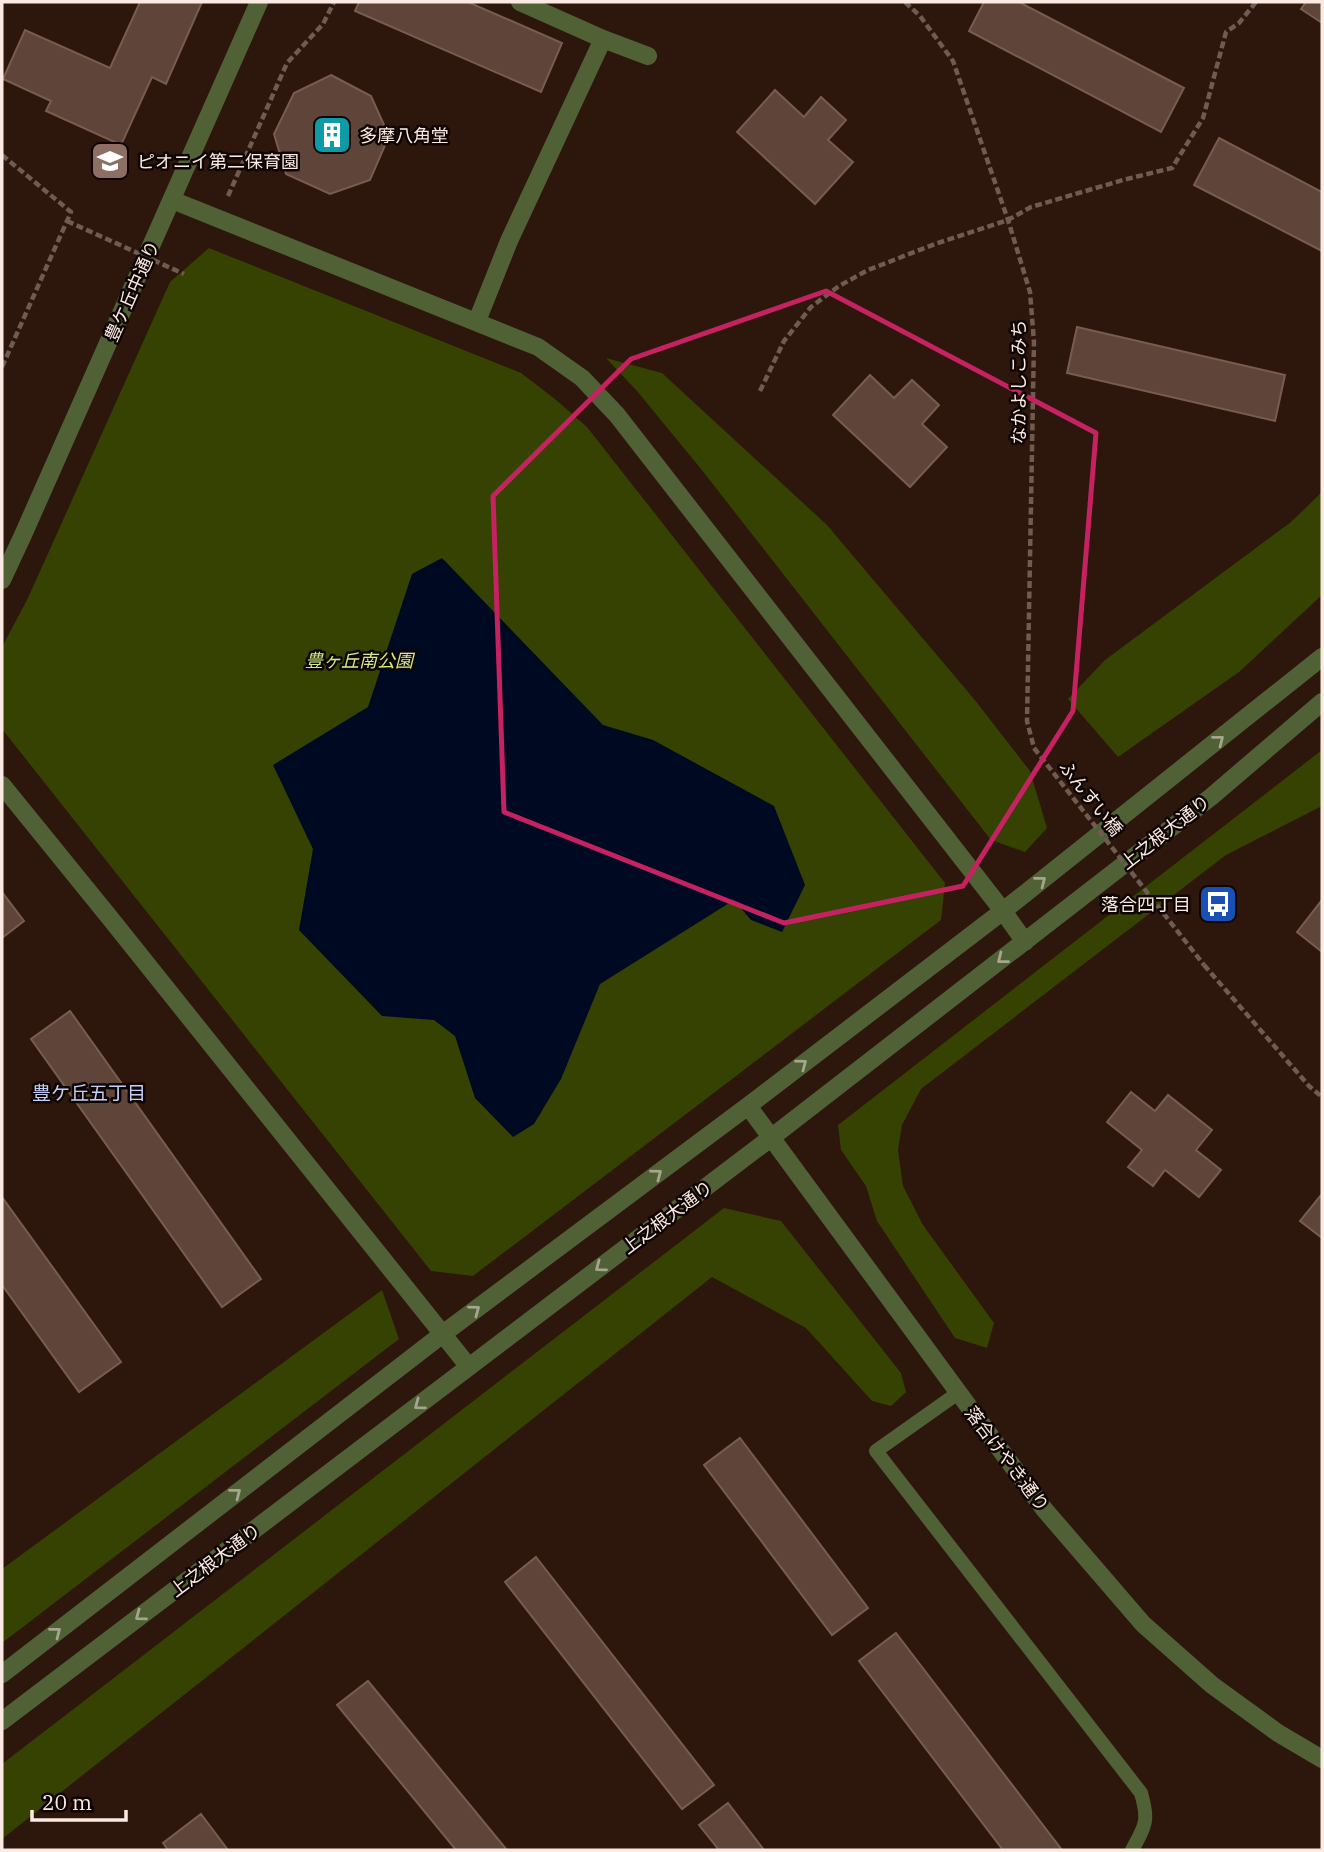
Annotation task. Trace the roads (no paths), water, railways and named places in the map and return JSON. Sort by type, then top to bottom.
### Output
[{"type":"street","name":"豊ケ丘中通り","points":[[2,580],[259,2]]},
{"type":"street","points":[[520,2],[648,56]]},
{"type":"street","points":[[477,321],[509,241],[603,39]]},
{"type":"street","points":[[172,200],[538,347],[582,378],[617,415],[1025,942]]},
{"type":"street","points":[[2,1674],[444,1333],[1003,911],[1322,657]]},
{"type":"street","name":"上之根大通り","points":[[2,1721],[772,1138],[1211,797],[1322,702]]},
{"type":"street","points":[[2,785],[469,1367]]},
{"type":"street","name":"落合けやき通り","points":[[748,1106],[1044,1509],[1143,1624],[1212,1685],[1278,1733],[1322,1759]]},
{"type":"lane","points":[[958,1393],[876,1451],[1141,1793],[1147,1814],[1141,1834],[1132,1850]]},
{"type":"water","points":[[442,558],[603,725],[653,740],[774,806],[805,885],[782,932],[751,920],[734,900],[600,984],[561,1079],[534,1124],[513,1137],[475,1098],[455,1036],[434,1020],[382,1016],[299,930],[313,849],[273,765],[368,707],[412,574]]},
{"type":"place","name":"多摩八角堂","points":[[332,135]]},
{"type":"place","name":"ピオニイ第二保育園","points":[[110,161]]},
{"type":"place","name":"落合四丁目","points":[[1218,904]]},
{"type":"district","name":"豊ケ丘五丁目","points":[[89,1093]]},
{"type":"park label","name":"豊ヶ丘南公園","points":[[359,660]]}]
